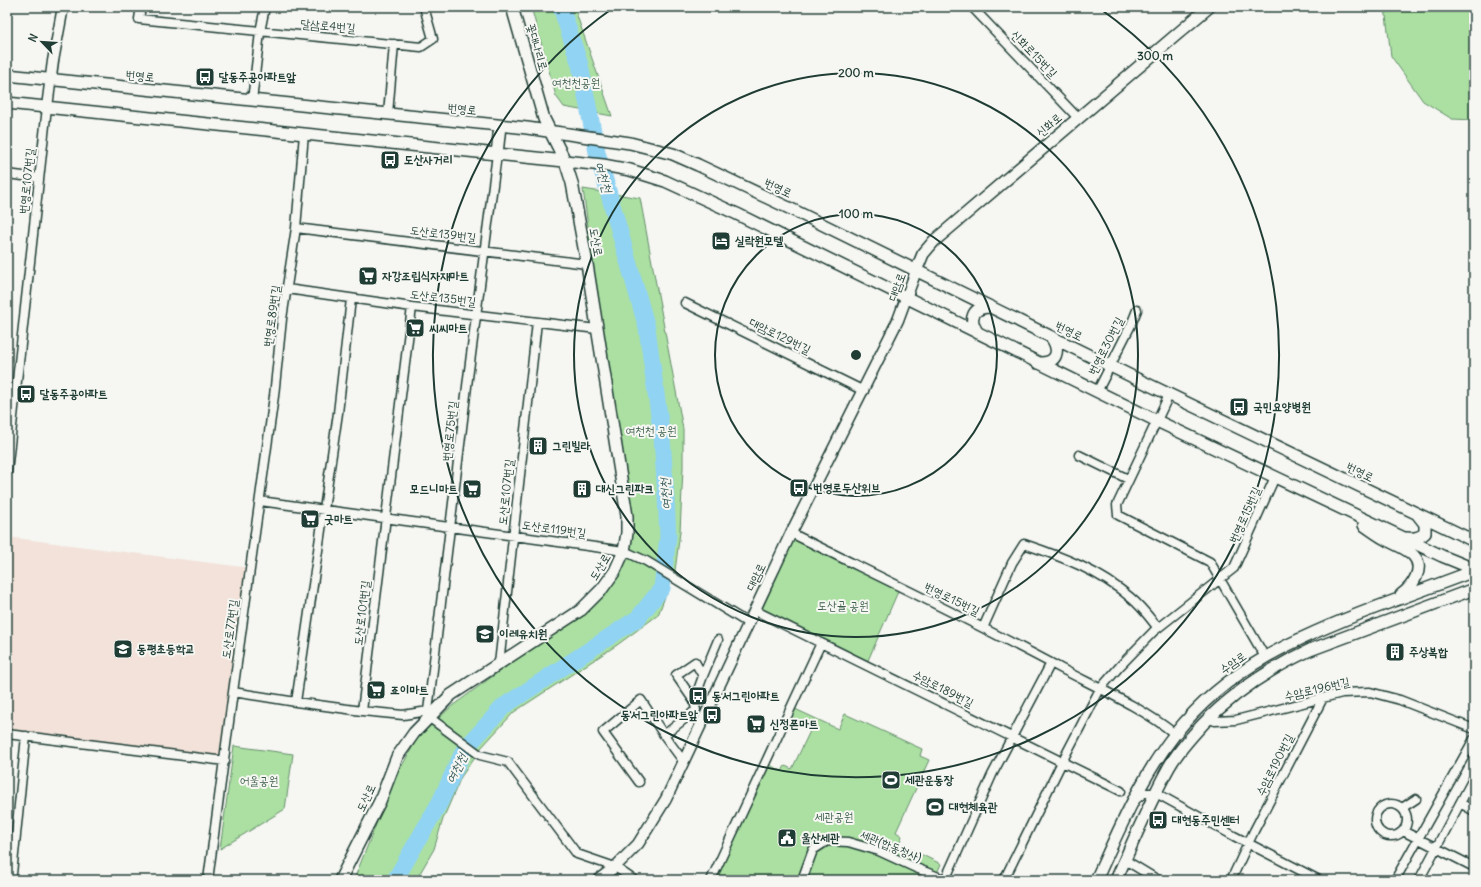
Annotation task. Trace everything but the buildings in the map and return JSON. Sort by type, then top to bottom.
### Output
[{"type":"main road","name":"꽃대나리로","points":[[512,7],[540,106],[550,132],[570,162]]},
{"type":"main road","name":"신화로","points":[[916,271],[923,254],[934,241],[1209,7]]},
{"type":"main road","name":"번영로","points":[[7,75],[500,126],[630,143],[666,152],[698,164],[1169,395],[1474,541]]},
{"type":"main road","points":[[7,103],[570,162],[630,170],[650,175],[686,190],[1096,392],[1474,570]]},
{"type":"main road","points":[[496,154],[500,126]]},
{"type":"main road","name":"도산로","points":[[340,880],[380,801],[397,757],[429,715],[451,695],[581,610],[602,589],[615,571],[624,551],[627,533],[627,516],[587,264],[572,183],[570,162]]},
{"type":"main road","points":[[978,333],[973,326],[972,320],[974,314],[982,308],[991,307]]},
{"type":"main road","points":[[1038,363],[1048,362],[1056,355],[1056,345],[1051,337]]},
{"type":"main road","points":[[1336,506],[1384,539],[1406,550],[1415,557],[1418,571],[1414,581],[1406,592],[1393,601]]},
{"type":"main road","points":[[1404,538],[1417,538],[1425,533],[1425,524],[1416,513]]},
{"type":"main road","name":"수암로","points":[[1096,880],[1133,802],[1158,758],[1175,734],[1212,695],[1233,677],[1265,657],[1302,637],[1474,570]]},
{"type":"main road","points":[[1116,880],[1170,766],[1183,747],[1208,718],[1223,704],[1243,688],[1284,662],[1330,642],[1474,589]]},
{"type":"street","points":[[47,107],[50,80],[63,7]]},
{"type":"street","name":"달삼로4번길","points":[[140,7],[139,19],[421,47],[433,39],[424,7]]},
{"type":"street","points":[[252,101],[260,32],[265,7]]},
{"type":"street","name":"신화로15번길","points":[[972,7],[1078,118]]},
{"type":"street","points":[[388,114],[394,44]]},
{"type":"street","name":"번영로107번길","points":[[7,472],[47,107]]},
{"type":"street","name":"번영로89번길","points":[[260,501],[274,396],[282,320],[296,228],[304,134]]},
{"type":"street","name":"번영로75번길","points":[[429,715],[496,154]]},
{"type":"street","points":[[7,174],[39,178]]},
{"type":"street","name":"도산로139번길","points":[[296,228],[587,264]]},
{"type":"street","name":"대암로","points":[[598,880],[638,844],[656,817],[684,762],[754,610],[824,465],[864,391],[898,320],[916,271]]},
{"type":"street","name":"도산로135번길","points":[[287,289],[412,307],[597,329]]},
{"type":"street","points":[[296,702],[342,384],[351,299]]},
{"type":"street","name":"대암로129번길","points":[[685,303],[864,391]]},
{"type":"street","points":[[386,519],[412,307]]},
{"type":"street","name":"번영로30번길","points":[[1096,392],[1131,325],[1137,310]]},
{"type":"street","name":"도산로107번길","points":[[499,664],[537,322]]},
{"type":"street","points":[[1169,395],[1128,479],[1117,505],[1118,515],[1210,562],[1265,657]]},
{"type":"street","points":[[1079,455],[1128,479]]},
{"type":"street","name":"번영로15번길","points":[[1004,880],[1100,689],[1158,628],[1234,568],[1275,477]]},
{"type":"street","name":"도산로119번길","points":[[260,501],[624,551],[646,561],[748,623]]},
{"type":"street","name":"도산로77번길","points":[[208,880],[260,501]]},
{"type":"street","name":"도산로101번길","points":[[362,711],[386,519]]},
{"type":"street","name":"번영로15번길","points":[[791,533],[983,628],[1127,702],[1175,734]]},
{"type":"street","points":[[983,628],[1012,563],[1024,544],[1078,564],[1105,578],[1133,599],[1158,628]]},
{"type":"street","name":"수암로189번길","points":[[754,610],[1121,791]]},
{"type":"street","points":[[694,701],[718,640]]},
{"type":"street","points":[[711,880],[821,643]]},
{"type":"street","points":[[664,735],[696,710],[694,701],[676,675],[695,662],[703,676]]},
{"type":"street","points":[[945,880],[992,775],[1051,663]]},
{"type":"street","points":[[233,692],[362,711],[403,715],[429,715],[480,755],[508,762],[577,854],[614,867],[634,880]]},
{"type":"street","name":"수암로196번길","points":[[1208,718],[1219,722],[1236,720],[1342,693],[1370,692],[1400,700],[1474,729]]},
{"type":"street","name":"수암로190번길","points":[[1231,880],[1248,843],[1323,698]]},
{"type":"street","points":[[639,782],[603,732],[641,700],[684,762]]},
{"type":"street","points":[[7,734],[225,761]]},
{"type":"street","points":[[11,876],[26,736]]},
{"type":"street","points":[[1395,880],[1474,739]]},
{"type":"street","points":[[1419,880],[1474,777]]},
{"type":"street","points":[[1133,802],[1144,793],[1156,793],[1319,880]]},
{"type":"street","points":[[1402,808],[1416,799]]},
{"type":"street","points":[[1388,804],[1398,805],[1402,808],[1406,812],[1407,822],[1402,831],[1393,836],[1383,833],[1376,825],[1375,820],[1379,810],[1388,804]]},
{"type":"street","points":[[1460,804],[1474,811]]},
{"type":"street","points":[[1402,831],[1474,867]]},
{"type":"street","name":"세관(합동청사)","points":[[802,880],[814,850],[827,841],[848,842],[879,851],[945,880]]},
{"type":"street","points":[[1125,860],[1158,880]]},
{"type":"shaded area","name":"동평초등학교","points":[[7,537],[250,568],[225,761],[7,734]]},
{"type":"green space","name":"여천천공원","points":[[531,7],[574,7],[612,116],[564,107],[556,96]]},
{"type":"green space","points":[[1385,7],[1474,7],[1474,120],[1452,119],[1423,101],[1391,56]]},
{"type":"green space","name":"여천천 공원","points":[[583,189],[640,198],[683,429],[680,532],[675,571],[658,615],[617,645],[514,712],[481,748],[461,777],[443,819],[434,849],[416,880],[352,880],[355,877],[393,782],[418,737],[452,706],[549,635],[610,587],[630,539]]},
{"type":"green space","name":"도산골 공원","points":[[791,533],[900,587],[866,665],[754,610]]},
{"type":"green space","name":"세관공원","points":[[793,708],[838,729],[845,714],[922,749],[920,756],[929,760],[896,832],[902,836],[899,844],[941,864],[934,880],[714,880],[767,764],[782,771],[785,766],[792,769],[810,731],[788,720]]},
{"type":"green space","name":"어울공원","points":[[234,746],[293,754],[285,809],[220,849]]},
{"type":"waterway","name":"여천천","points":[[395,880],[440,802],[464,750],[504,706],[638,618],[662,588],[668,536],[666,498],[662,437],[647,328],[597,152],[580,65],[561,7]]},
{"type":"place","name":"달동주공아파트앞","points":[[205,77]]},
{"type":"place","name":"도산사거리","points":[[390,160]]},
{"type":"place","name":"실락원모텔","points":[[721,241]]},
{"type":"place","name":"자강조립식자재마트","points":[[368,276]]},
{"type":"place","name":"씨씨마트","points":[[415,328]]},
{"type":"place","name":"달동주공아파트","points":[[26,394]]},
{"type":"place","name":"국민요양병원","points":[[1239,407]]},
{"type":"place","name":"그린빌라","points":[[538,446]]},
{"type":"place","name":"번영로두산위브","points":[[799,488]]},
{"type":"place","name":"모드니마트","points":[[472,489]]},
{"type":"place","name":"대신그린파크","points":[[582,489]]},
{"type":"place","name":"굿마트","points":[[310,519]]},
{"type":"place","name":"이레유치원","points":[[485,634]]},
{"type":"place","name":"동평초등학교","points":[[123,649]]},
{"type":"place","name":"주상복합","points":[[1395,652]]},
{"type":"place","name":"죠이마트","points":[[376,690]]},
{"type":"place","name":"동서그린아파트","points":[[698,696]]},
{"type":"place","name":"동서그린아파트앞","points":[[712,715]]},
{"type":"place","name":"신정폰마트","points":[[756,724]]},
{"type":"place","name":"세관운동장","points":[[891,780]]},
{"type":"place","name":"대현체육관","points":[[935,807]]},
{"type":"place","name":"대현동주민센터","points":[[1158,820]]},
{"type":"place","name":"울산세관","points":[[787,838]]}]
